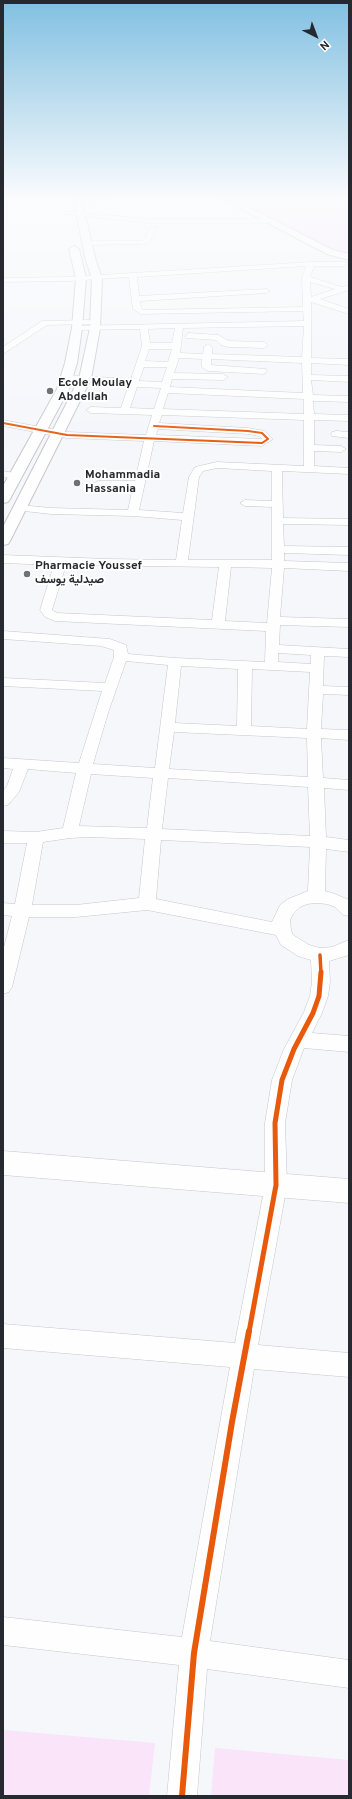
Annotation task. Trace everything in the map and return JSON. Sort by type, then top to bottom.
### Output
[{"type":"main road","points":[[3,499],[63,389],[78,325],[81,282]]},
{"type":"main road","points":[[3,541],[6,529],[59,434],[85,379],[95,325],[98,282]]},
{"type":"street","points":[[135,282],[137,287],[137,309],[141,312],[268,310],[309,303],[345,288]]},
{"type":"street","points":[[306,282],[309,303],[308,360],[306,377],[309,416],[309,469]]},
{"type":"street","points":[[321,282],[345,288]]},
{"type":"street","points":[[136,299],[204,291],[222,293],[266,284],[268,310]]},
{"type":"street","points":[[222,293],[226,311]]},
{"type":"street","points":[[309,303],[349,312]]},
{"type":"street","points":[[3,352],[44,323],[144,327],[229,334],[264,345]]},
{"type":"street","points":[[179,331],[219,338],[223,342],[229,334],[262,324],[308,323]]},
{"type":"street","points":[[261,383],[264,358],[262,324]]},
{"type":"street","points":[[125,410],[146,346],[144,327]]},
{"type":"street","points":[[132,513],[150,438],[176,351],[179,331]]},
{"type":"street","points":[[210,337],[206,367],[213,370],[226,370],[261,383],[308,397],[349,400]]},
{"type":"street","points":[[3,339],[17,341]]},
{"type":"street","points":[[146,346],[207,356],[349,362]]},
{"type":"street","points":[[141,364],[172,365]]},
{"type":"street","points":[[169,376],[217,378],[225,376],[226,370]]},
{"type":"street","points":[[306,377],[349,379]]},
{"type":"street","points":[[66,378],[134,383],[165,388],[261,383]]},
{"type":"street","points":[[91,410],[349,418]]},
{"type":"street","points":[[3,423],[59,434],[254,442],[262,442],[268,439],[262,433],[248,431],[154,426]]},
{"type":"street","points":[[8,434],[18,426]]},
{"type":"street","points":[[336,434],[349,434]]},
{"type":"street","points":[[308,448],[341,449]]},
{"type":"street","points":[[182,562],[187,517],[194,477],[199,469],[217,466],[349,471]]},
{"type":"street","points":[[271,666],[278,564],[277,468]]},
{"type":"street","points":[[3,474],[15,476]]},
{"type":"street","points":[[98,484],[140,484]]},
{"type":"street","points":[[245,503],[278,504]]},
{"type":"street","points":[[19,508],[51,511],[132,513],[187,517]]},
{"type":"street","points":[[278,521],[349,522]]},
{"type":"street","points":[[278,549],[349,551]]},
{"type":"street","points":[[3,559],[278,564],[349,567]]},
{"type":"street","points":[[61,561],[47,605],[48,614],[67,618],[218,625],[349,623]]},
{"type":"street","points":[[218,625],[225,564]]},
{"type":"street","points":[[70,832],[85,767],[121,652],[128,621]]},
{"type":"street","points":[[3,635],[101,642],[121,652],[175,662],[317,668]]},
{"type":"street","points":[[271,649],[349,653]]},
{"type":"street","points":[[316,897],[318,842],[314,734],[318,651]]},
{"type":"street","points":[[147,904],[154,833],[175,662]]},
{"type":"street","points":[[244,730],[245,665]]},
{"type":"street","points":[[3,682],[110,687]]},
{"type":"street","points":[[316,690],[349,691]]},
{"type":"street","points":[[168,727],[349,735]]},
{"type":"street","points":[[3,763],[85,767],[161,774],[349,785]]},
{"type":"street","points":[[3,801],[14,788],[22,764]]},
{"type":"street","points":[[3,836],[36,838],[89,830],[318,842],[349,846]]},
{"type":"street","points":[[3,988],[22,911],[36,838]]},
{"type":"street","points":[[349,910],[341,903],[329,898],[305,898],[294,903],[286,910],[281,920],[282,930],[287,940],[292,945],[304,952],[320,956],[334,954],[349,947]]},
{"type":"street","points":[[3,909],[22,911],[76,911],[147,904],[282,930]]},
{"type":"street","points":[[182,1796],[194,1653],[244,1355],[276,1185],[275,1123],[278,1101],[282,1080],[299,1040],[313,1013],[319,996],[321,982],[320,956]]},
{"type":"street","points":[[299,1040],[349,1044]]},
{"type":"street","points":[[3,1163],[349,1191]]},
{"type":"street","points":[[3,1336],[349,1365]]},
{"type":"street","points":[[3,1631],[194,1653],[349,1674]]},
{"type":"shaded area","points":[[3,1730],[155,1743],[149,1796],[3,1796]]},
{"type":"shaded area","points":[[215,1748],[349,1760],[349,1796],[211,1796]]},
{"type":"cycle path","points":[[3,423],[67,435],[262,443],[268,439],[262,433],[248,431],[154,426]]},
{"type":"cycle path","points":[[182,1796],[194,1653],[232,1422],[276,1185],[275,1123],[278,1101],[282,1080],[294,1049],[313,1013],[319,996],[321,982],[320,955]]},
{"type":"place","name":"Ecole Moulay Abdellah","points":[[50,391]]},
{"type":"place","name":"Mohammadia Hassania","points":[[77,483]]},
{"type":"place","name":"Pharmacie Youssef صيدلية يوسف","points":[[27,574]]}]
